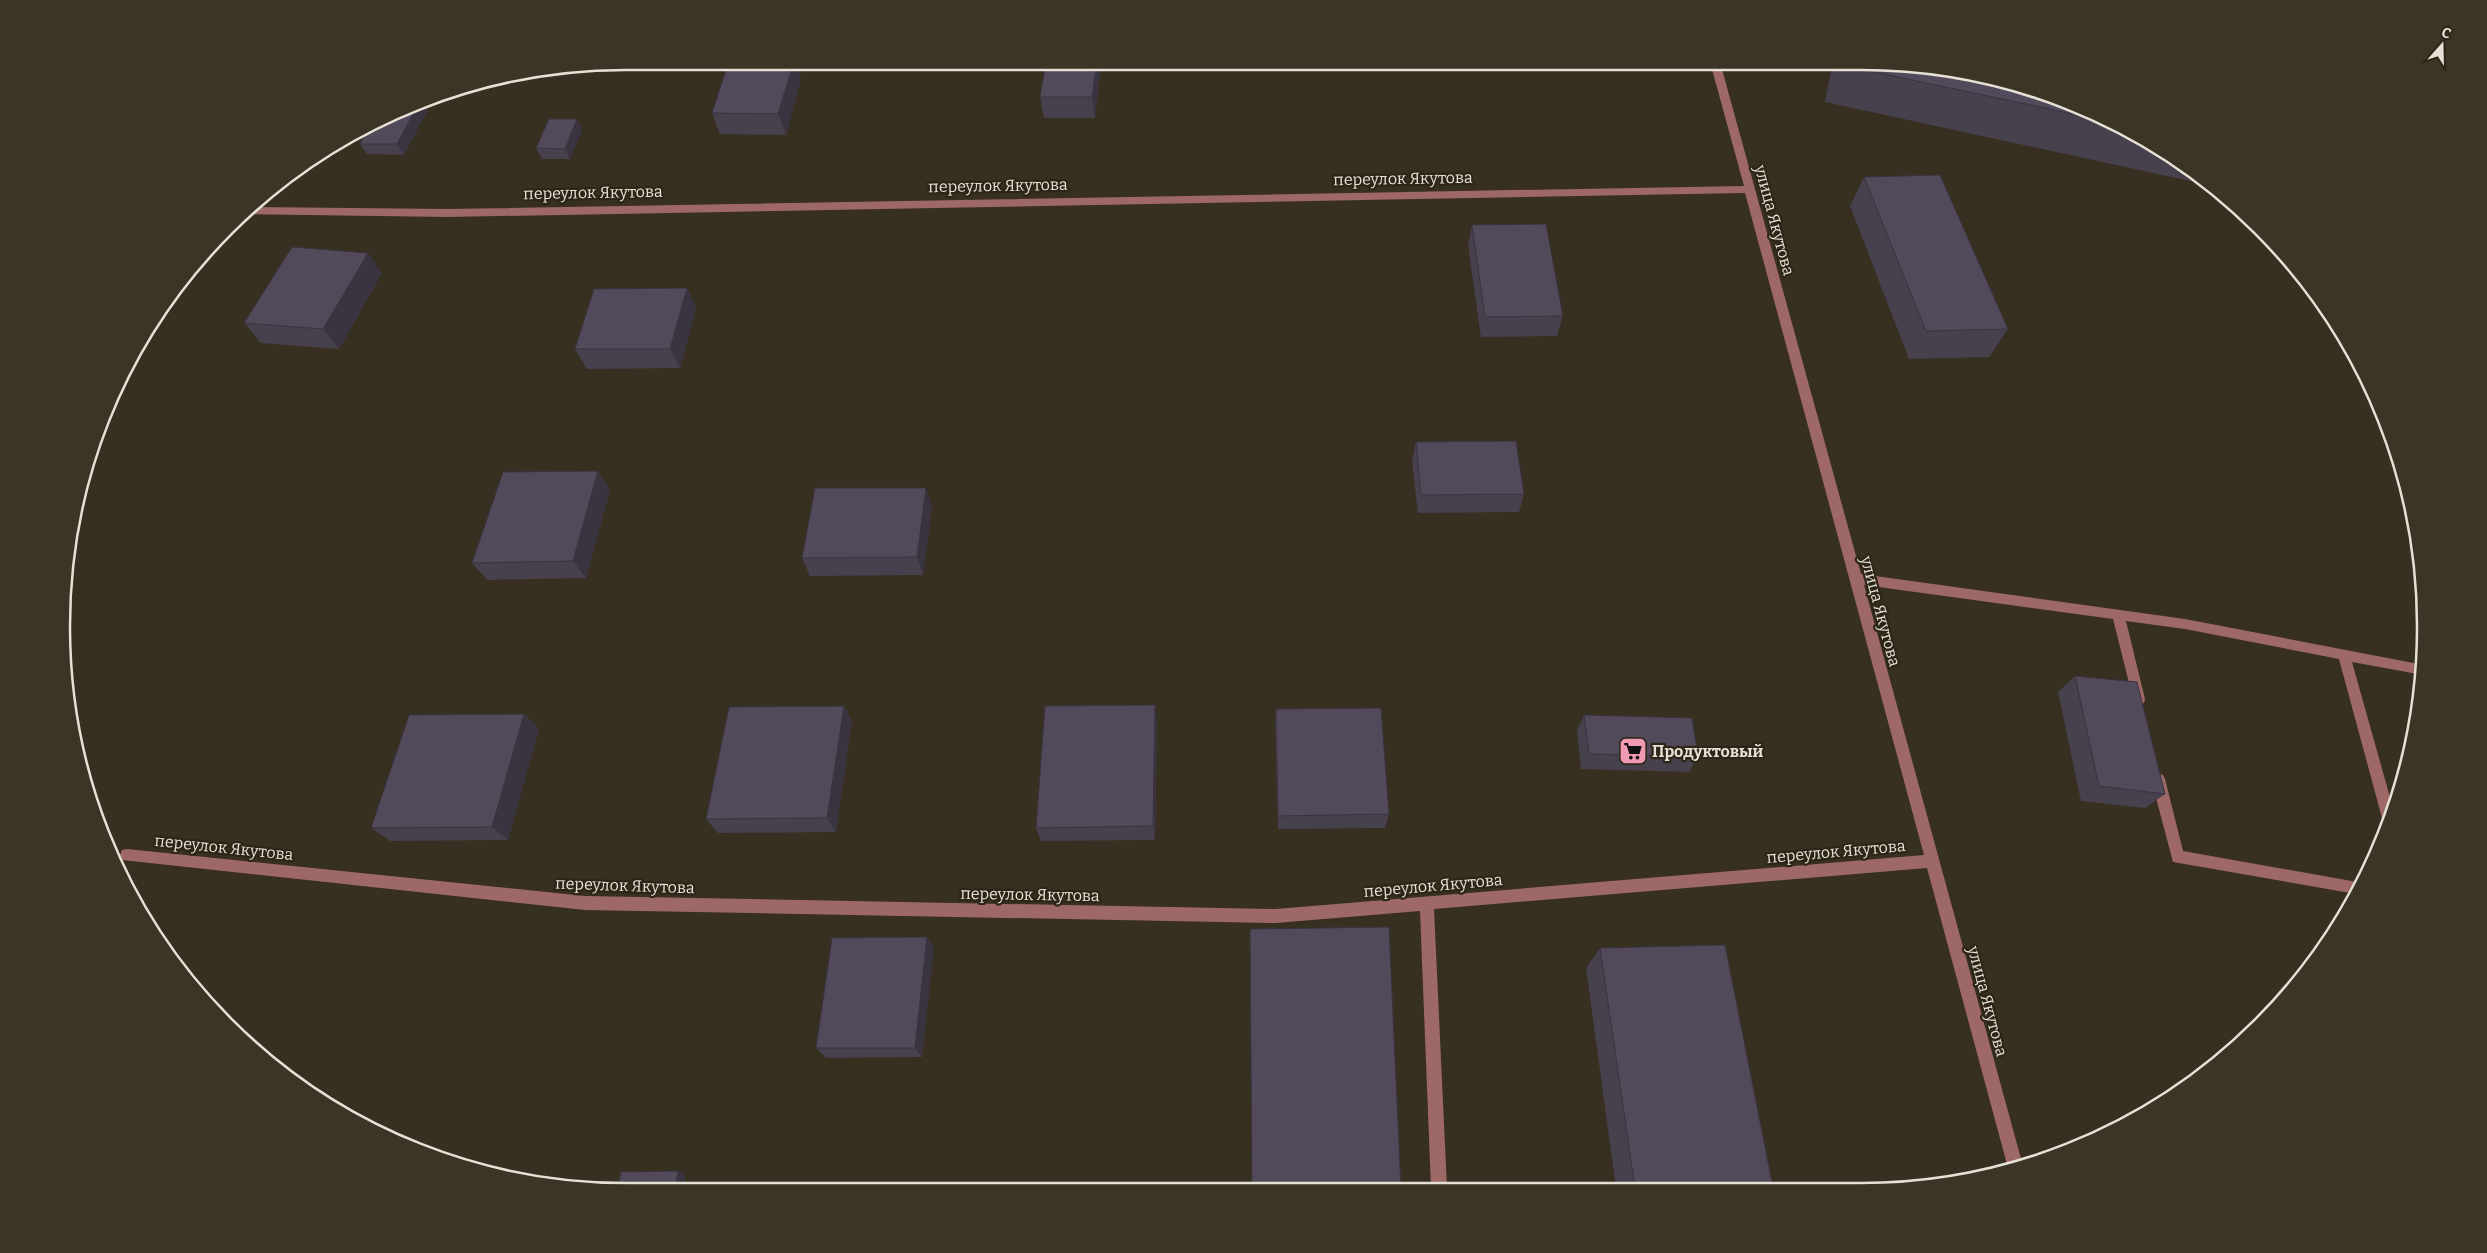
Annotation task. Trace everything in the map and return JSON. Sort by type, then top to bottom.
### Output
[{"type":"street","name":"улица Якутова","points":[[1717,70],[2014,1161]]},
{"type":"street","name":"переулок Якутова","points":[[257,211],[468,212],[1750,189]]},
{"type":"street","points":[[1856,579],[2185,624],[2415,668]]},
{"type":"street","points":[[2118,614],[2142,711]]},
{"type":"street","points":[[2344,655],[2386,808]]},
{"type":"street","points":[[2156,770],[2178,857],[2352,887]]},
{"type":"street","name":"переулок Якутова","points":[[127,855],[585,903],[1276,916],[1933,861]]},
{"type":"street","points":[[1427,903],[1439,1183]]},
{"type":"building","points":[[726,70],[791,70],[778,114],[712,113]]},
{"type":"building","points":[[1045,70],[1096,70],[1092,97],[1040,97]]},
{"type":"building","points":[[1865,70],[1897,71],[1969,81],[2005,89],[2081,116]]},
{"type":"building","points":[[414,112],[397,144],[360,144],[364,136]]},
{"type":"building","points":[[549,119],[577,119],[565,149],[536,148]]},
{"type":"building","points":[[1940,175],[2008,329],[1926,331],[1864,177]]},
{"type":"building","points":[[1546,224],[1563,316],[1485,317],[1472,225]]},
{"type":"building","points":[[292,247],[368,253],[323,329],[244,323]]},
{"type":"building","points":[[687,288],[670,349],[575,349],[594,289]]},
{"type":"building","points":[[1516,441],[1524,494],[1421,495],[1416,442]]},
{"type":"building","points":[[598,471],[573,561],[472,563],[503,472]]},
{"type":"building","points":[[815,488],[926,488],[917,557],[802,558]]},
{"type":"building","points":[[2075,676],[2137,682],[2165,794],[2099,786]]},
{"type":"building","points":[[1155,705],[1153,826],[1036,828],[1045,706]]},
{"type":"building","points":[[844,706],[827,818],[706,819],[729,707]]},
{"type":"building","points":[[1381,708],[1389,814],[1278,816],[1276,709]]},
{"type":"building","points":[[524,714],[492,827],[371,828],[409,715]]},
{"type":"building","points":[[1584,715],[1692,718],[1698,757],[1589,754]]},
{"type":"building","points":[[1389,927],[1401,1183],[1252,1183],[1250,929]]},
{"type":"building","points":[[927,937],[915,1048],[816,1048],[832,938]]},
{"type":"building","points":[[1725,945],[1772,1183],[1634,1183],[1600,948]]},
{"type":"building","points":[[678,1171],[676,1183],[619,1183],[621,1172]]},
{"type":"place","name":"Продуктовый","points":[[1633,751]]}]
